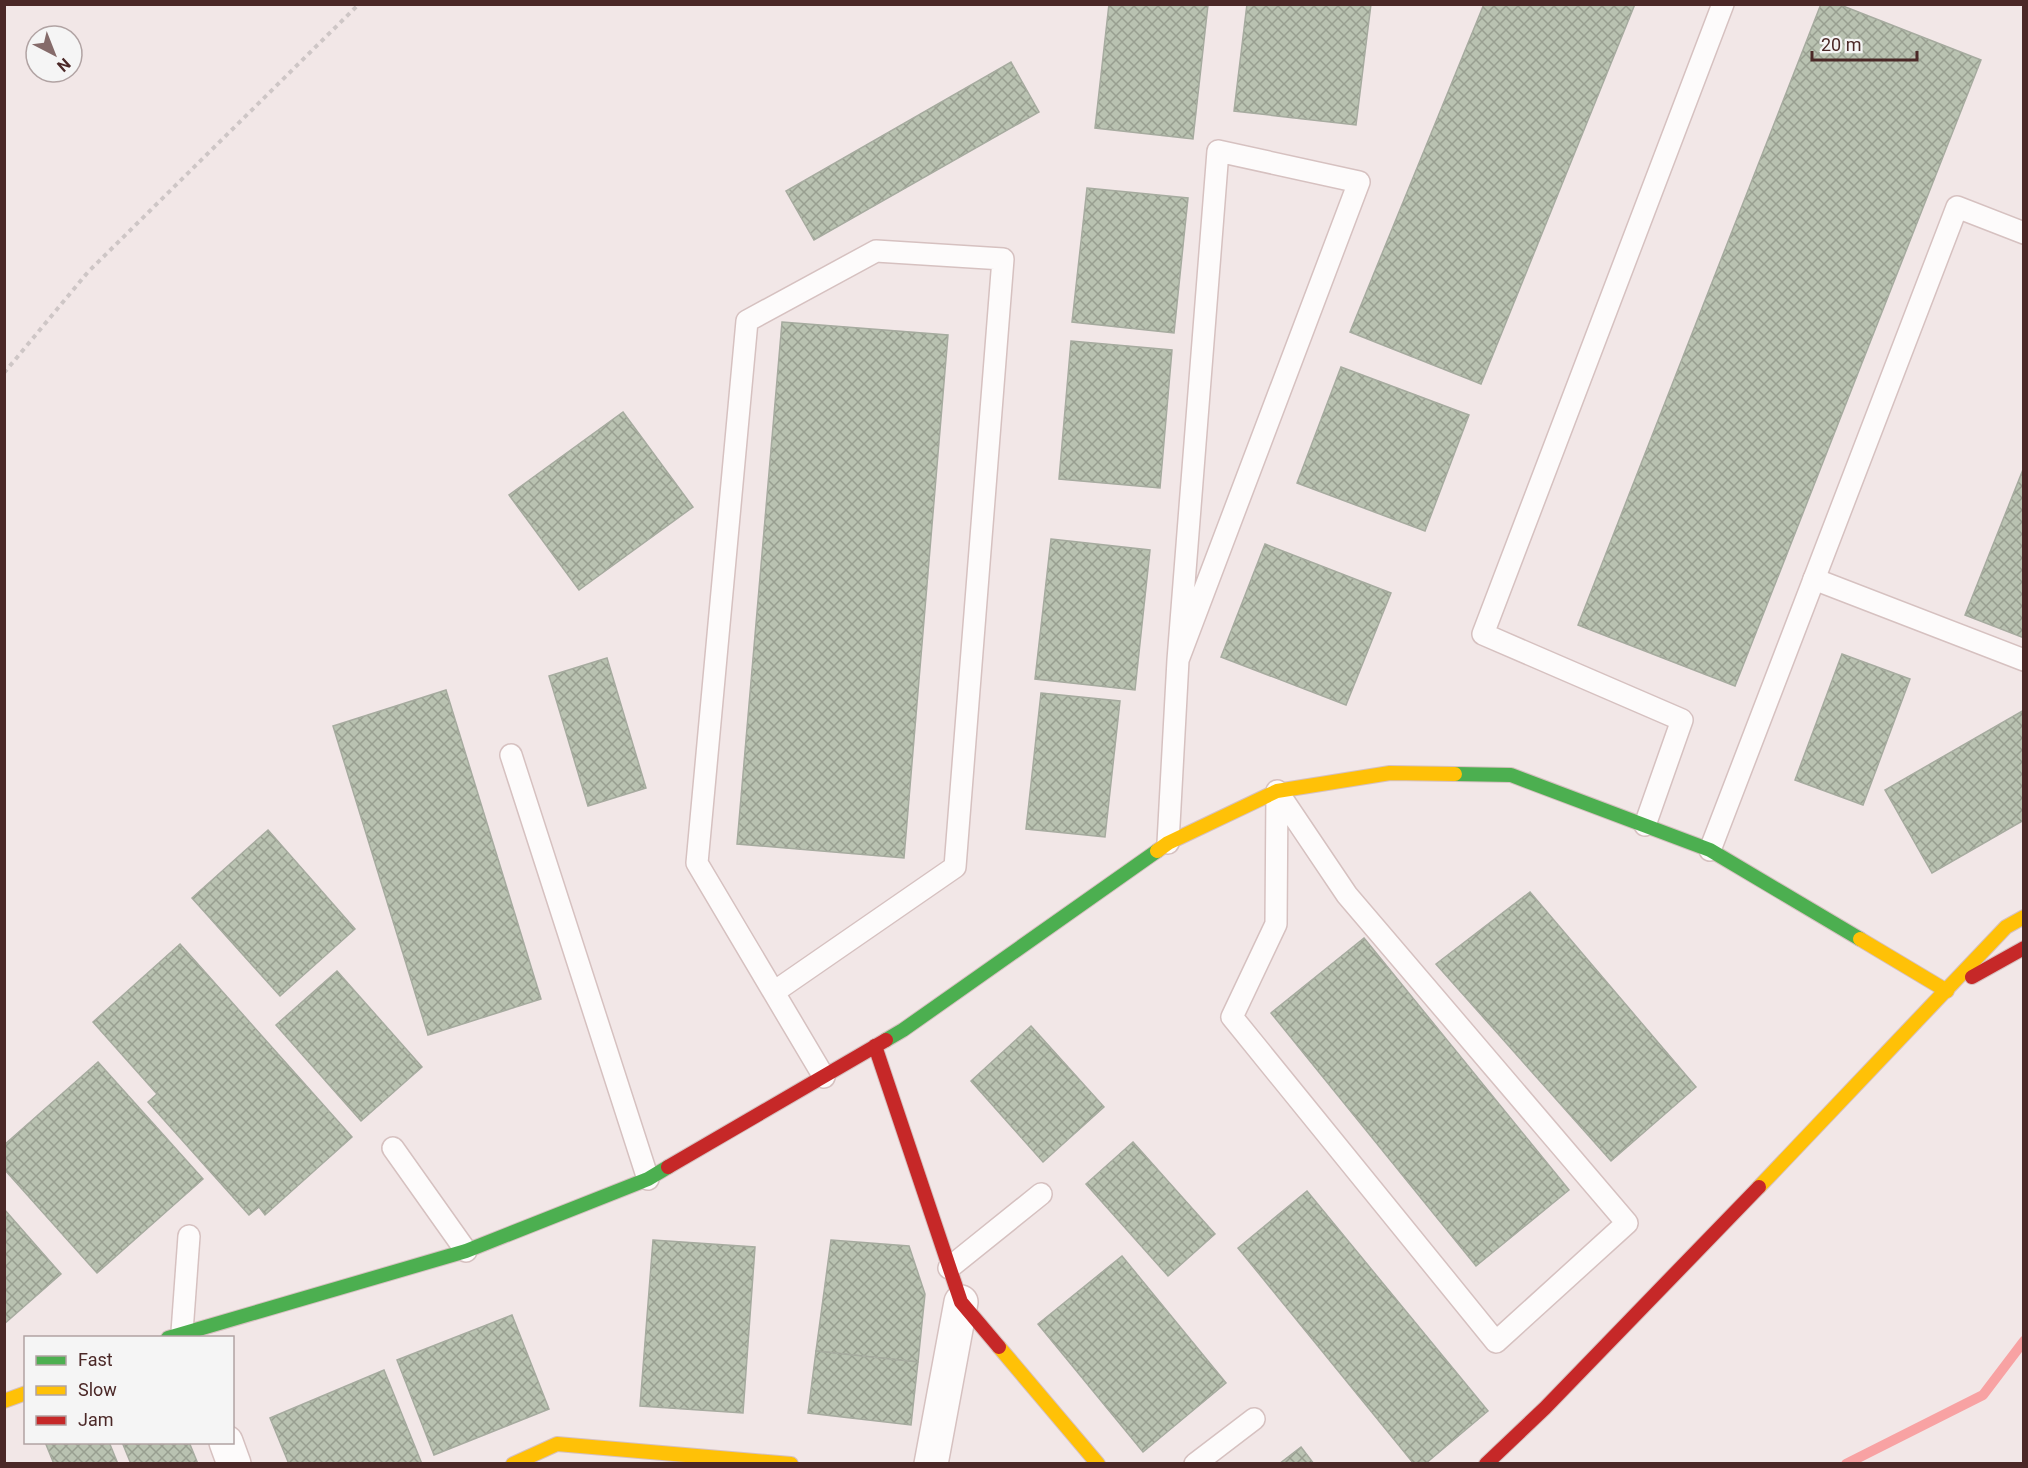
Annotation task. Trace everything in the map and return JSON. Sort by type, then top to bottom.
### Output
[{"type":"street","points":[[178,1336],[466,1251],[648,1179],[903,1030],[1168,843],[1277,791],[1390,772],[1511,775],[1710,850],[1947,991]]},
{"type":"street","points":[[1486,1464],[1569,1383],[2006,927],[2024,917]]},
{"type":"street","points":[[1947,991],[2024,948]]},
{"type":"street","points":[[875,1046],[961,1302],[1098,1464]]},
{"type":"street","points":[[931,1464],[961,1302]]},
{"type":"street","points":[[4,1401],[24,1394]]},
{"type":"street","points":[[226,1444],[234,1464]]},
{"type":"street","points":[[513,1464],[557,1444],[791,1464]]},
{"type":"lane","points":[[1645,825],[1682,720],[1483,634],[1723,4]]},
{"type":"lane","points":[[1168,843],[1178,660],[1218,151],[1359,182],[1178,660]]},
{"type":"lane","points":[[1710,850],[1957,207],[2024,233]]},
{"type":"lane","points":[[774,993],[955,867],[1003,259],[876,251],[747,321],[697,863],[774,993],[824,1077]]},
{"type":"lane","points":[[1814,579],[2024,660]]},
{"type":"lane","points":[[511,755],[648,1179]]},
{"type":"lane","points":[[1277,791],[1347,895],[1628,1223],[1496,1342],[1232,1017],[1276,924],[1277,791]]},
{"type":"lane","points":[[393,1148],[466,1251]]},
{"type":"lane","points":[[949,1268],[1041,1194]]},
{"type":"lane","points":[[178,1336],[189,1236]]},
{"type":"lane","points":[[1195,1464],[1254,1419]]},
{"type":"path","points":[[4,373],[88,272],[359,4]]},
{"type":"building","points":[[1109,4],[1208,5],[1193,139],[1095,128]]},
{"type":"building","points":[[1247,4],[1371,4],[1356,125],[1234,111]]},
{"type":"building","points":[[1484,4],[1635,4],[1481,384],[1350,332]]},
{"type":"building","points":[[1821,4],[1838,4],[1981,60],[1735,686],[1578,625]]},
{"type":"building","points":[[1011,62],[1039,112],[814,240],[786,191]]},
{"type":"building","points":[[1087,188],[1188,198],[1174,333],[1072,322]]},
{"type":"building","points":[[782,322],[948,335],[904,858],[737,844]]},
{"type":"building","points":[[1071,341],[1172,350],[1160,488],[1059,479]]},
{"type":"building","points":[[1341,367],[1469,415],[1425,531],[1297,483]]},
{"type":"building","points":[[623,412],[693,507],[579,590],[509,495]]},
{"type":"building","points":[[2024,467],[2024,638],[1965,615]]},
{"type":"building","points":[[1051,539],[1150,550],[1135,690],[1035,679]]},
{"type":"building","points":[[1265,544],[1391,593],[1346,705],[1221,657]]},
{"type":"building","points":[[1842,654],[1910,679],[1863,805],[1795,780]]},
{"type":"building","points":[[607,658],[646,788],[588,806],[549,676]]},
{"type":"building","points":[[446,690],[541,999],[428,1035],[333,726]]},
{"type":"building","points":[[1041,693],[1120,701],[1105,837],[1026,829]]},
{"type":"building","points":[[2024,710],[2024,820],[1932,873],[1885,790]]},
{"type":"building","points":[[268,830],[355,929],[280,996],[192,898]]},
{"type":"building","points":[[1530,892],[1696,1087],[1611,1161],[1436,964]]},
{"type":"building","points":[[1364,938],[1569,1190],[1476,1266],[1271,1013]]},
{"type":"building","points":[[180,944],[352,1137],[265,1215],[259,1207],[249,1215],[148,1102],[157,1094],[93,1022]]},
{"type":"building","points":[[337,971],[422,1067],[361,1121],[276,1025]]},
{"type":"building","points":[[1031,1026],[1104,1107],[1043,1162],[971,1081]]},
{"type":"building","points":[[98,1062],[203,1179],[97,1273],[4,1169],[4,1145]]},
{"type":"building","points":[[1133,1142],[1215,1234],[1168,1276],[1086,1184]]},
{"type":"building","points":[[1307,1191],[1488,1411],[1425,1464],[1414,1464],[1238,1248]]},
{"type":"building","points":[[4,1209],[61,1274],[4,1324]]},
{"type":"building","points":[[653,1240],[755,1247],[743,1413],[640,1406]]},
{"type":"building","points":[[831,1240],[909,1246],[925,1294],[918,1362],[816,1351]]},
{"type":"building","points":[[1122,1256],[1226,1383],[1143,1452],[1038,1324]]},
{"type":"building","points":[[512,1315],[549,1409],[434,1455],[397,1360]]},
{"type":"building","points":[[816,1351],[918,1362],[911,1425],[808,1413]]},
{"type":"building","points":[[384,1370],[422,1464],[289,1464],[270,1418]]},
{"type":"building","points":[[46,1444],[110,1444],[118,1464],[54,1464]]},
{"type":"building","points":[[123,1444],[190,1444],[198,1464],[131,1464]]},
{"type":"building","points":[[1301,1447],[1314,1464],[1279,1464]]},
{"type":"waterway","points":[[1846,1464],[1983,1395],[2024,1341]]},
{"type":"traffic: fast","points":[[1455,774],[1511,775],[1710,850],[1860,939]]},
{"type":"traffic: fast","points":[[886,1040],[1157,851]]},
{"type":"traffic: fast","points":[[175,1336],[466,1251],[648,1179],[668,1167]]},
{"type":"traffic: slow","points":[[1157,851],[1168,843],[1277,791],[1390,773],[1455,774]]},
{"type":"traffic: slow","points":[[1759,1187],[2006,927],[2024,917]]},
{"type":"traffic: slow","points":[[1860,939],[1947,991]]},
{"type":"traffic: slow","points":[[999,1347],[1098,1464]]},
{"type":"traffic: slow","points":[[4,1401],[24,1394]]},
{"type":"traffic: slow","points":[[513,1464],[557,1444],[791,1464]]},
{"type":"traffic: jam","points":[[1972,977],[2024,948]]},
{"type":"traffic: jam","points":[[668,1167],[886,1040]]},
{"type":"traffic: jam","points":[[875,1046],[961,1302],[999,1347]]},
{"type":"traffic: jam","points":[[1486,1464],[1545,1408],[1759,1187]]}]
